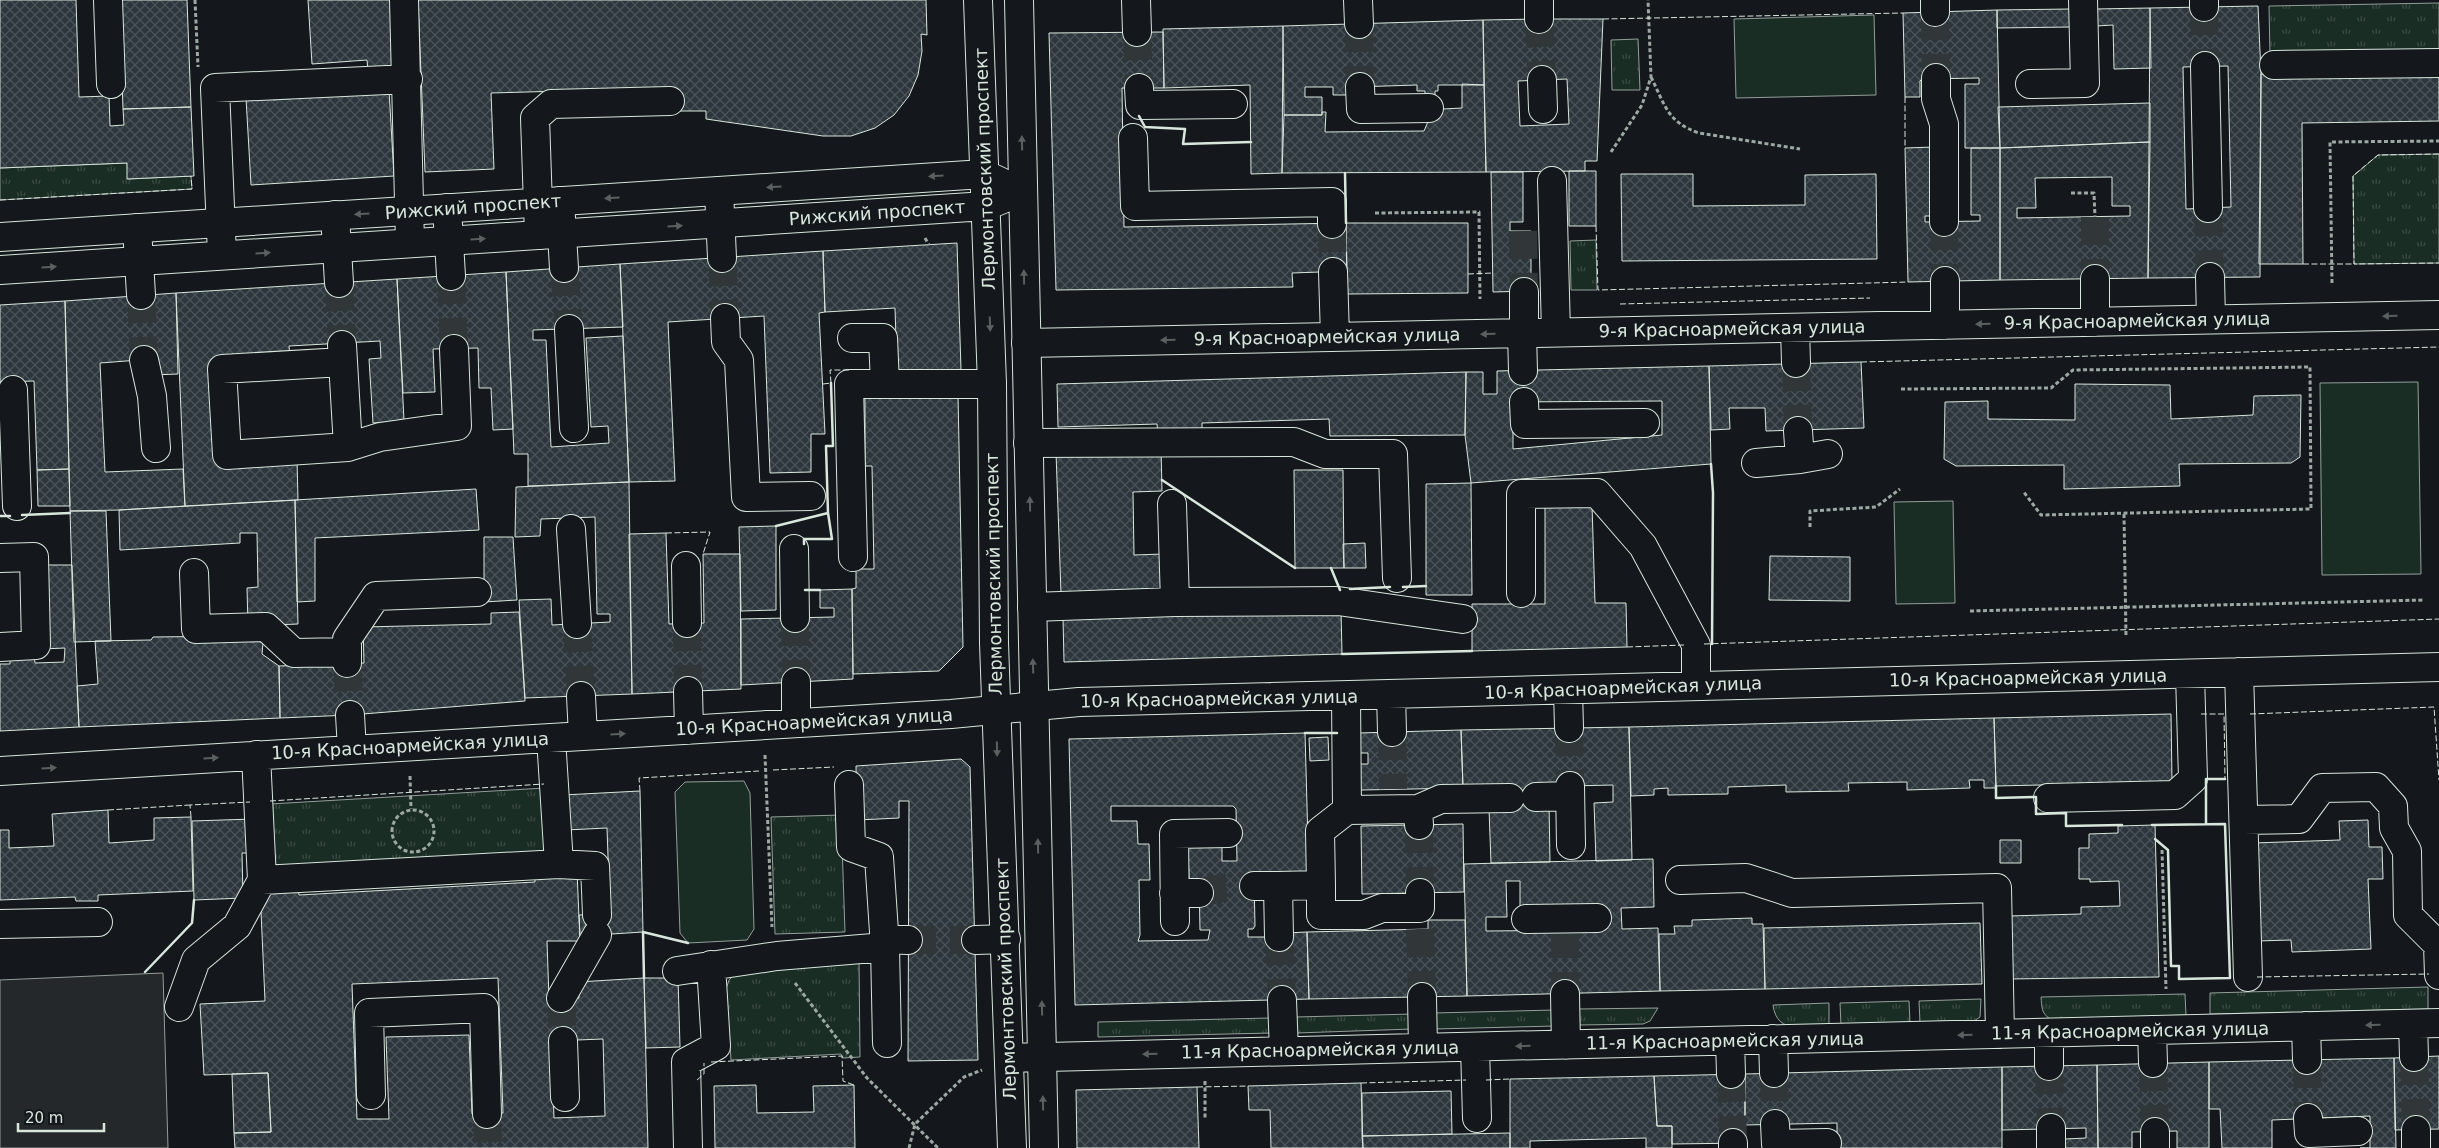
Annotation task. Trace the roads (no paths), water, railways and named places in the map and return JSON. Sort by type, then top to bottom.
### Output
[{"type":"street","points":[[108,0],[111,84]]},
{"type":"street","points":[[404,0],[408,79],[410,243]]},
{"type":"street","name":"Лермонтовский проспект","points":[[978,0],[992,384],[994,643],[1012,1148]]},
{"type":"street","name":"Лермонтовский проспект","points":[[1019,0],[1044,1148]]},
{"type":"street","points":[[1136,0],[1138,32]]},
{"type":"street","points":[[2030,84],[2085,83],[2083,0]]},
{"type":"street","points":[[2274,65],[2439,63]]},
{"type":"street","points":[[2205,66],[2208,208]]},
{"type":"street","points":[[1936,78],[1936,99],[1944,124],[1944,222]]},
{"type":"street","points":[[222,255],[215,88],[408,79]]},
{"type":"street","points":[[1542,80],[1543,108]]},
{"type":"street","points":[[1360,87],[1360,109],[1429,108]]},
{"type":"street","points":[[1139,88],[1140,105],[1233,104]]},
{"type":"street","points":[[564,268],[550,234],[549,202],[536,118],[551,104],[670,101]]},
{"type":"street","points":[[1133,138],[1135,206],[1332,202],[1332,224]]},
{"type":"street","name":"Рижский проспект","points":[[0,237],[984,174],[1023,192]]},
{"type":"street","points":[[1552,181],[1556,332]]},
{"type":"street","points":[[719,191],[722,258]]},
{"type":"street","name":"Рижский проспект","points":[[0,270],[986,206],[1023,192]]},
{"type":"street","points":[[448,208],[451,276]]},
{"type":"street","points":[[335,215],[339,283]]},
{"type":"street","points":[[137,228],[141,295]]},
{"type":"street","points":[[1333,272],[1335,337]]},
{"type":"street","points":[[2210,278],[2210,319]]},
{"type":"street","points":[[2095,279],[2095,322]]},
{"type":"street","points":[[1945,281],[1945,325]]},
{"type":"street","points":[[1523,371],[1524,292]]},
{"type":"street","name":"9-я Красноармейская улица","points":[[1026,343],[2439,315]]},
{"type":"street","points":[[725,318],[726,342],[739,360],[746,497],[811,496]]},
{"type":"street","points":[[1795,328],[1796,363]]},
{"type":"street","points":[[569,329],[574,428]]},
{"type":"street","points":[[852,338],[883,338],[885,384]]},
{"type":"street","points":[[348,447],[343,353],[222,369],[227,455],[348,447],[380,437],[457,426],[454,349]]},
{"type":"street","points":[[144,360],[152,396],[156,448]]},
{"type":"street","points":[[852,557],[849,384],[992,384]]},
{"type":"street","points":[[13,390],[7,442],[17,506]]},
{"type":"street","points":[[1524,402],[1525,424],[1645,423]]},
{"type":"street","points":[[1798,430],[1800,459]]},
{"type":"street","points":[[1028,443],[1294,442],[1324,454],[1393,454],[1396,578]]},
{"type":"street","points":[[1756,463],[1828,454]]},
{"type":"street","points":[[1521,593],[1521,494],[1597,493],[1643,546],[1696,645],[1696,686]]},
{"type":"street","points":[[1172,504],[1175,602]]},
{"type":"street","points":[[571,529],[576,624]]},
{"type":"street","points":[[794,549],[795,618]]},
{"type":"street","points":[[0,558],[34,557],[36,645],[0,647]]},
{"type":"street","points":[[686,566],[687,623]]},
{"type":"street","points":[[194,573],[196,629],[266,627],[294,653],[347,658],[347,639],[376,596],[477,592]]},
{"type":"street","points":[[1032,607],[1175,602],[1338,601],[1463,619]]},
{"type":"street","name":"10-я Красноармейская улица","points":[[0,771],[689,730],[1091,702],[2439,667]]},
{"type":"street","points":[[2239,672],[2248,977]]},
{"type":"street","points":[[2048,798],[2174,795],[2193,780],[2190,674]]},
{"type":"street","points":[[796,682],[796,723]]},
{"type":"street","points":[[1568,690],[1569,728]]},
{"type":"street","points":[[688,691],[689,730]]},
{"type":"street","points":[[1392,694],[1392,732]]},
{"type":"street","points":[[581,696],[583,736]]},
{"type":"street","points":[[1346,696],[1347,810]]},
{"type":"street","points":[[350,716],[352,750]]},
{"type":"street","points":[[551,738],[559,864]]},
{"type":"street","points":[[179,1007],[196,960],[237,926],[262,880],[256,755]]},
{"type":"street","points":[[849,785],[851,847],[879,857],[892,942],[887,1043]]},
{"type":"street","points":[[2244,820],[2299,819],[2322,788],[2376,787],[2393,806],[2394,828],[2407,851],[2408,915],[2438,944],[2439,975]]},
{"type":"street","points":[[1420,910],[1382,908],[1364,915],[1321,915],[1320,832],[1347,810],[1406,808],[1441,799],[1523,798],[1570,791],[1571,845]]},
{"type":"street","points":[[1175,921],[1187,893],[1174,834],[1228,833]]},
{"type":"street","points":[[262,880],[559,864],[595,866],[597,925],[561,998]]},
{"type":"street","points":[[1680,880],[1746,878],[1792,893],[1997,888],[2000,1034]]},
{"type":"street","points":[[1279,937],[1266,886],[1321,885]]},
{"type":"street","points":[[1526,918],[1565,924],[1597,918]]},
{"type":"street","points":[[0,924],[98,922]]},
{"type":"street","points":[[976,940],[1006,939]]},
{"type":"street","points":[[677,970],[892,942]]},
{"type":"street","points":[[688,1148],[686,1062],[716,1046],[711,965]]},
{"type":"street","points":[[1566,994],[1566,1045]]},
{"type":"street","points":[[1422,997],[1423,1048]]},
{"type":"street","points":[[1282,1000],[1284,1051]]},
{"type":"street","points":[[371,1095],[369,1013],[484,1008],[487,1114]]},
{"type":"street","points":[[2414,1057],[2426,1024]]},
{"type":"street","name":"11-я Красноармейская улица","points":[[1010,1058],[2426,1024]]},
{"type":"street","points":[[2306,1026],[2307,1060]]},
{"type":"street","points":[[2152,1030],[2153,1063]]},
{"type":"street","points":[[2049,1033],[2049,1066]]},
{"type":"street","points":[[1773,1039],[1774,1073]]},
{"type":"street","points":[[563,1041],[565,1097]]},
{"type":"street","points":[[1730,1041],[1731,1074]]},
{"type":"street","points":[[1475,1047],[1476,1118]]},
{"type":"street","points":[[2308,1118],[2309,1133],[2358,1131]]},
{"type":"street","points":[[1775,1124],[1776,1144],[1827,1143]]},
{"type":"street","points":[[2418,1142],[2439,1148]]},
{"type":"tunnel","points":[[2204,7],[2205,66]]},
{"type":"tunnel","points":[[1935,12],[1936,78]]},
{"type":"tunnel","points":[[1539,19],[1542,80]]},
{"type":"tunnel","points":[[1359,24],[1360,87]]},
{"type":"tunnel","points":[[1137,32],[1139,88]]},
{"type":"tunnel","points":[[2208,208],[2210,277]]},
{"type":"tunnel","points":[[2095,217],[2095,279]]},
{"type":"tunnel","points":[[1944,222],[1945,281]]},
{"type":"tunnel","points":[[1332,224],[1333,272]]},
{"type":"tunnel","points":[[1523,231],[1524,292]]},
{"type":"tunnel","points":[[722,258],[725,318]]},
{"type":"tunnel","points":[[564,268],[569,329]]},
{"type":"tunnel","points":[[451,276],[454,349]]},
{"type":"tunnel","points":[[339,283],[342,343]]},
{"type":"tunnel","points":[[141,295],[144,360]]},
{"type":"tunnel","points":[[1796,363],[1798,431]]},
{"type":"tunnel","points":[[795,618],[796,682]]},
{"type":"tunnel","points":[[687,623],[688,691]]},
{"type":"tunnel","points":[[577,624],[581,696]]},
{"type":"tunnel","points":[[347,663],[350,715]]},
{"type":"tunnel","points":[[1569,728],[1570,786]]},
{"type":"tunnel","points":[[1392,732],[1393,789]]},
{"type":"tunnel","points":[[1419,825],[1420,893]]},
{"type":"tunnel","points":[[1199,893],[1222,888],[1254,886]]},
{"type":"tunnel","points":[[1420,929],[1422,997]]},
{"type":"tunnel","points":[[1565,930],[1565,994]]},
{"type":"tunnel","points":[[1279,937],[1282,1000]]},
{"type":"tunnel","points":[[908,940],[976,940]]},
{"type":"tunnel","points":[[561,998],[563,1041]]},
{"type":"tunnel","points":[[2414,1057],[2416,1130]]},
{"type":"tunnel","points":[[2307,1060],[2308,1118]]},
{"type":"tunnel","points":[[2153,1063],[2155,1132]]},
{"type":"tunnel","points":[[2049,1066],[2051,1128]]},
{"type":"tunnel","points":[[1774,1073],[1775,1124]]},
{"type":"tunnel","points":[[1731,1074],[1733,1143]]},
{"type":"tunnel","points":[[487,1114],[488,1148]]}]
